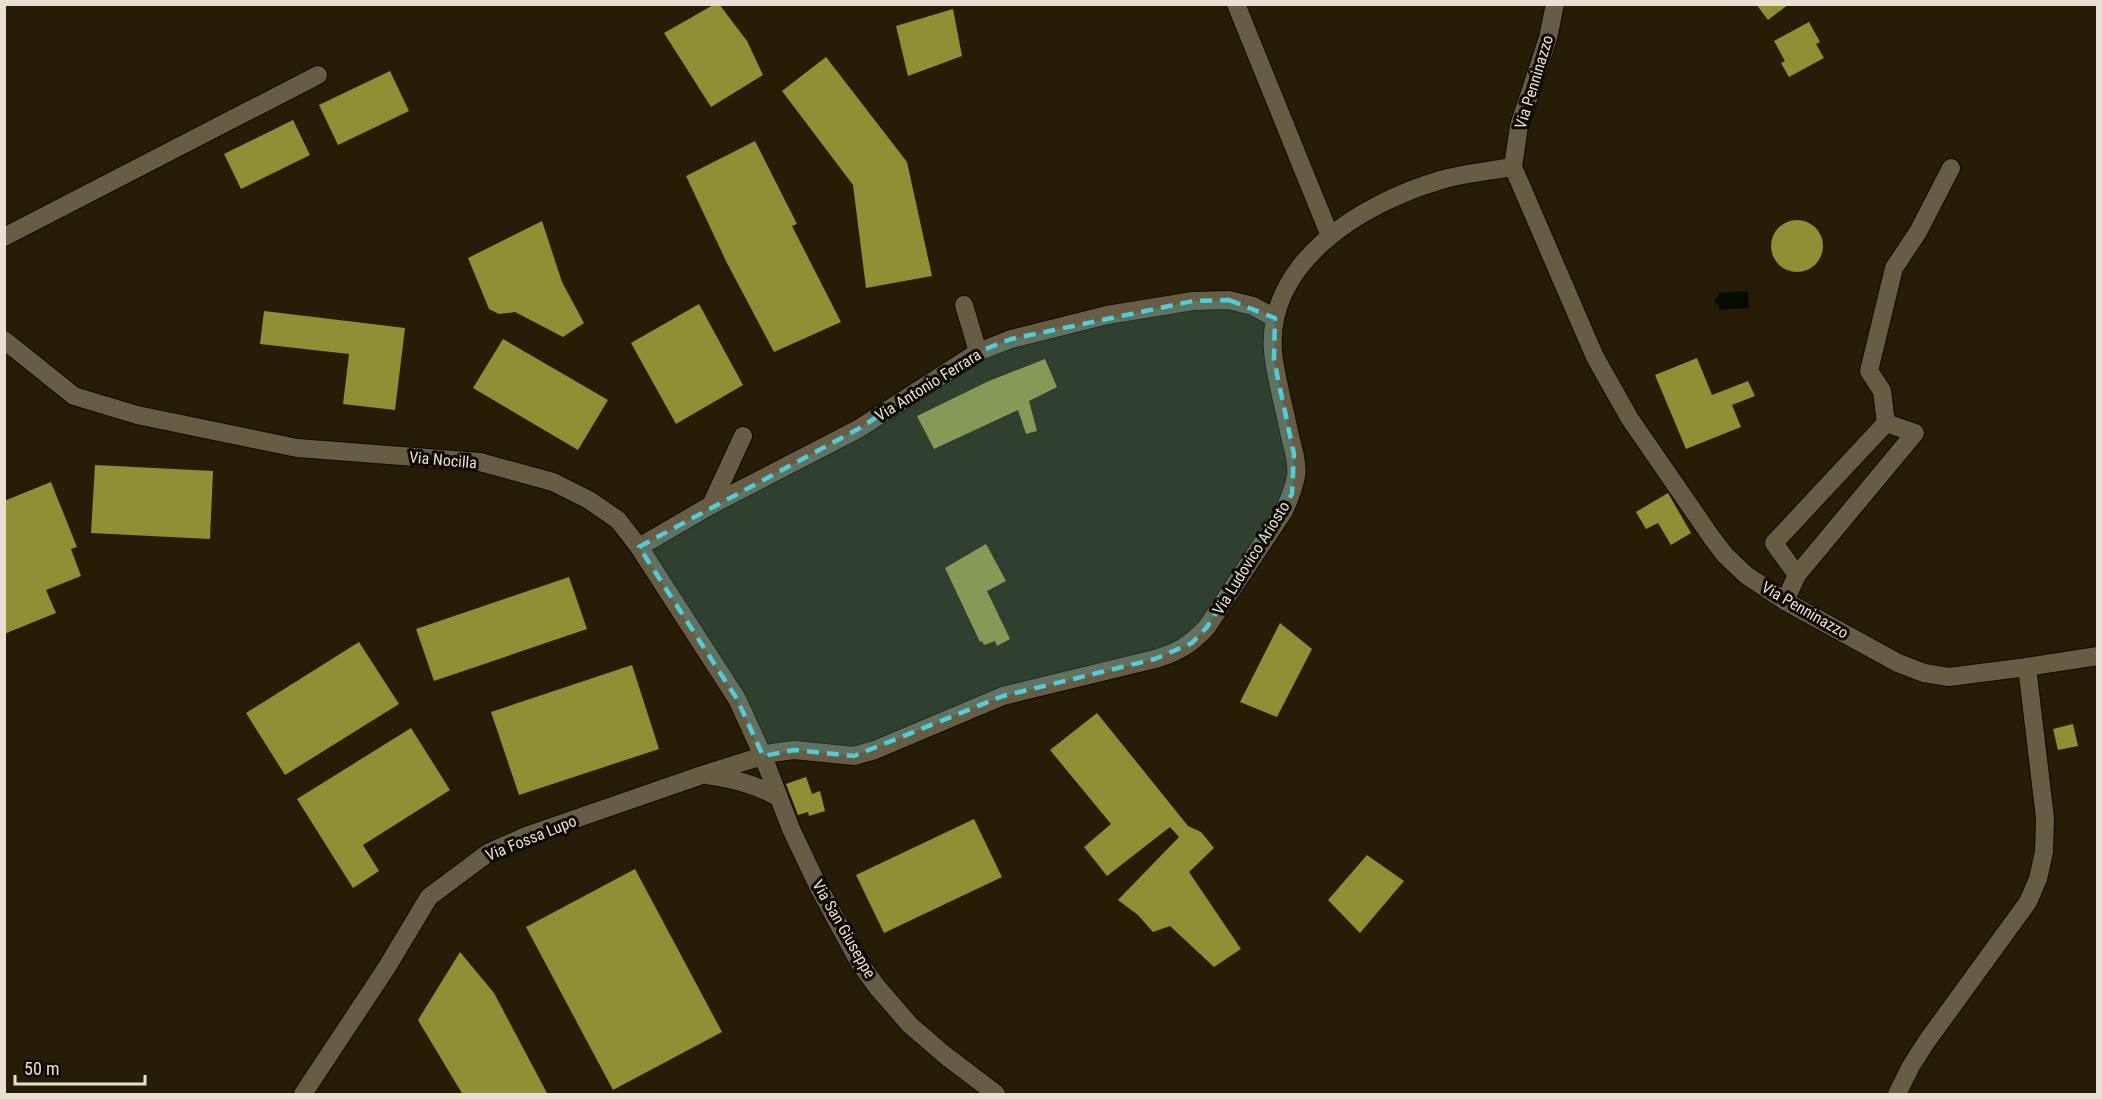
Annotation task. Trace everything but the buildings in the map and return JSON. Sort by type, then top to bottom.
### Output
[{"type":"street","points":[[1236,4],[1330,236]]},
{"type":"street","name":"Via Penninazzo","points":[[1554,4],[1548,38],[1519,126],[1513,167],[1595,357],[1630,419],[1725,555],[1746,575],[1785,601],[1898,663],[1924,673],[1949,677],[2097,656]]},
{"type":"street","points":[[4,237],[318,75]]},
{"type":"street","name":"Via Ludovico Ariosto","points":[[763,756],[794,750],[854,756],[875,750],[1003,696],[1155,659],[1174,653],[1192,643],[1208,627],[1284,511],[1292,494],[1296,475],[1294,454],[1274,360],[1272,335],[1275,318],[1288,284],[1305,259],[1330,236],[1378,206],[1441,180],[1513,167]]},
{"type":"street","points":[[1886,423],[1882,391],[1869,371],[1894,268],[1918,232],[1951,168]]},
{"type":"street","name":"Via Antonio Ferrara","points":[[639,547],[711,505],[858,429],[978,352],[1011,339],[1096,318],[1193,301],[1228,300],[1253,306],[1275,318]]},
{"type":"street","points":[[964,304],[978,352]]},
{"type":"street","name":"Via Nocilla","points":[[4,340],[74,396],[137,415],[297,448],[480,462],[553,482],[589,500],[618,520],[639,547],[736,699],[763,756]]},
{"type":"street","points":[[1785,601],[1797,575],[1915,433],[1886,423]]},
{"type":"street","points":[[1797,575],[1774,543],[1886,423]]},
{"type":"street","points":[[711,505],[743,436]]},
{"type":"street","points":[[1897,1095],[1926,1041],[2028,903],[2038,879],[2044,852],[2045,818],[2027,667]]},
{"type":"street","name":"Via Fossa Lupo","points":[[303,1095],[387,967],[429,897],[452,878],[488,853],[526,836],[763,756]]},
{"type":"street","name":"Via San Giuseppe","points":[[763,756],[819,888],[860,962],[877,987],[910,1025],[996,1095]]},
{"type":"street","points":[[702,775],[736,780],[764,788],[779,798]]},
{"type":"highlighted area","points":[[1229,300],[1275,318],[1274,360],[1294,454],[1292,494],[1207,627],[1192,643],[1155,659],[1003,696],[854,756],[794,750],[763,756],[737,699],[639,547],[858,429],[978,352],[1011,339],[1193,301]]},
{"type":"shaded area","points":[[1748,291],[1749,308],[1719,310],[1719,305],[1715,304],[1714,299],[1718,298],[1718,293]]}]
